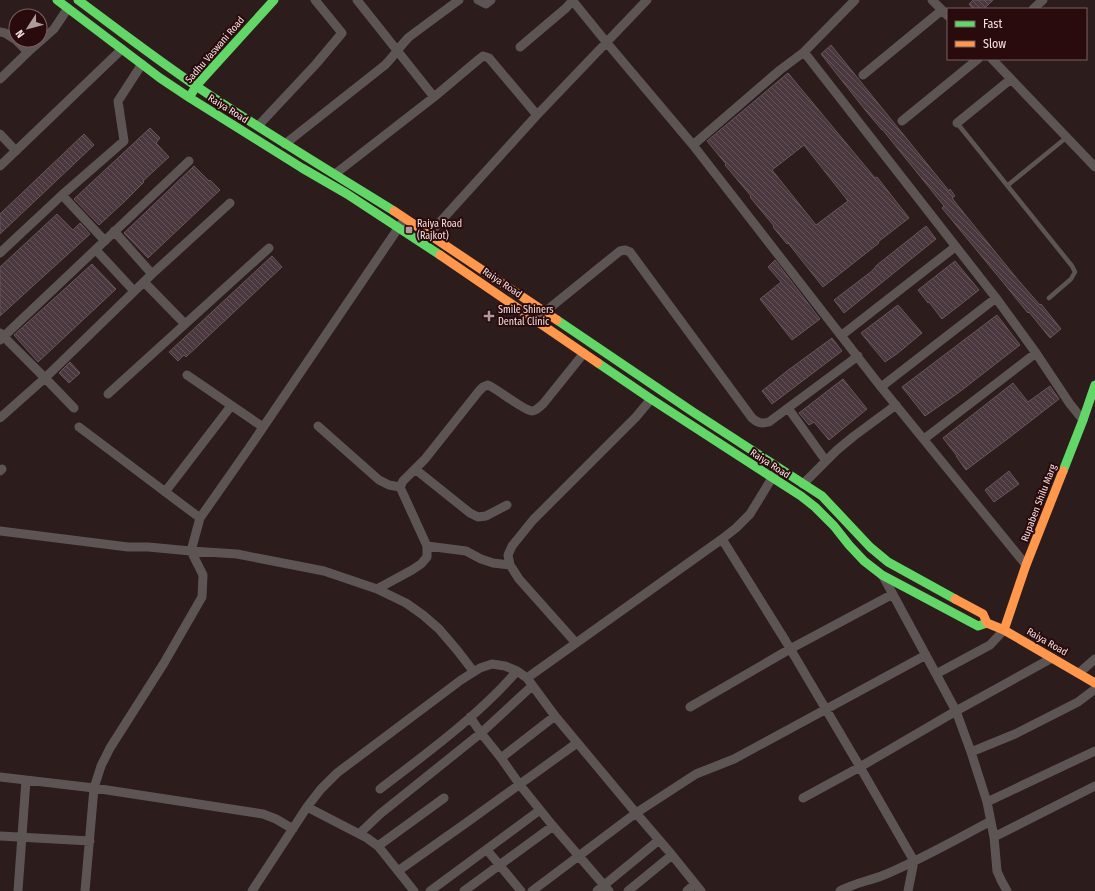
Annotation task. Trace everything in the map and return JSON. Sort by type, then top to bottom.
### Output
[{"type":"street","name":"Raiya Road","points":[[57,0],[190,98],[398,227],[650,399],[801,496],[815,507],[834,526],[864,561],[882,575],[978,626],[987,623],[1004,630],[1095,683]]},
{"type":"street","name":"Raiya Road","points":[[78,0],[196,86],[285,144],[430,233],[693,412],[822,496],[878,555],[888,562],[983,614],[987,623]]},
{"type":"street","name":"Sadhu Vaswani Road","points":[[190,98],[196,86],[273,0]]},
{"type":"street","points":[[258,126],[316,64],[342,33],[316,0]]},
{"type":"street","points":[[285,144],[392,59],[409,37],[459,0]]},
{"type":"street","points":[[478,0],[486,4],[491,0]]},
{"type":"street","points":[[520,47],[566,8],[573,0],[607,43],[693,145],[896,405],[1026,565]]},
{"type":"street","points":[[430,233],[537,115],[647,0]]},
{"type":"street","points":[[693,145],[780,70],[804,52],[855,0]]},
{"type":"street","points":[[863,75],[945,13],[932,0]]},
{"type":"street","points":[[1034,8],[1043,0]]},
{"type":"street","points":[[361,1],[434,97]]},
{"type":"street","points":[[0,79],[54,29],[68,8]]},
{"type":"street","points":[[24,48],[28,52]]},
{"type":"street","points":[[0,166],[122,49]]},
{"type":"street","points":[[804,52],[996,298],[1036,353],[1070,404],[1083,420]]},
{"type":"street","points":[[335,174],[434,97],[483,56],[489,58],[537,115]]},
{"type":"street","points":[[902,121],[977,60]]},
{"type":"street","points":[[993,60],[1095,166]]},
{"type":"street","points":[[0,253],[62,195],[124,141],[118,101],[142,64]]},
{"type":"street","points":[[958,123],[1011,79]]},
{"type":"street","points":[[0,134],[16,151]]},
{"type":"street","points":[[74,408],[45,378],[1,337],[96,250],[114,231],[189,161]]},
{"type":"street","points":[[62,195],[105,241]]},
{"type":"street","points":[[0,418],[45,378],[134,291],[230,202]]},
{"type":"street","points":[[85,891],[94,788],[102,766],[110,748],[164,663],[202,597],[204,575],[191,552],[200,518],[405,217]]},
{"type":"street","points":[[114,231],[152,274]]},
{"type":"street","points":[[842,335],[955,247]]},
{"type":"street","points":[[108,394],[269,248]]},
{"type":"street","points":[[96,250],[134,291]]},
{"type":"street","points":[[536,320],[614,255],[625,250],[630,252],[752,418],[757,422],[762,424],[768,422],[858,356]]},
{"type":"street","points":[[144,282],[185,324]]},
{"type":"street","points":[[882,387],[996,298]]},
{"type":"street","points":[[400,487],[425,459],[483,387],[488,385],[525,408],[531,411],[537,410],[584,353]]},
{"type":"street","points":[[924,439],[1036,353]]},
{"type":"street","points":[[187,376],[263,427]]},
{"type":"street","name":"Rupaben Shilu Marg","points":[[1004,630],[1026,565],[1083,420],[1095,385]]},
{"type":"street","points":[[576,643],[519,579],[510,565],[508,555],[512,546],[533,520],[636,417],[650,399]]},
{"type":"street","points":[[803,484],[854,436],[896,405]]},
{"type":"street","points":[[166,492],[231,406]]},
{"type":"street","points":[[788,408],[826,461]]},
{"type":"street","points":[[318,426],[379,480],[389,485],[400,487]]},
{"type":"street","points":[[79,427],[200,518]]},
{"type":"street","points":[[359,834],[380,814],[481,733],[530,682],[576,643],[736,528],[750,514],[779,467]]},
{"type":"street","points":[[415,469],[470,513],[478,517],[486,516],[507,505]]},
{"type":"street","points":[[377,590],[422,564],[427,557],[427,546],[400,487]]},
{"type":"street","points":[[0,531],[128,547],[148,547],[191,552],[237,554],[324,572],[377,590],[406,603],[439,629],[458,650],[474,672]]},
{"type":"street","points":[[722,539],[826,709],[914,861],[908,888],[901,891]]},
{"type":"street","points":[[427,546],[466,551],[481,559],[493,563],[510,565]]},
{"type":"street","points":[[882,575],[956,711],[987,802],[994,837],[997,871],[1007,891]]},
{"type":"street","points":[[690,706],[790,649],[893,594]]},
{"type":"street","points":[[936,674],[990,645],[1004,630]]},
{"type":"street","points":[[532,891],[636,813],[696,774],[734,759],[926,655]]},
{"type":"street","points":[[803,798],[1052,658]]},
{"type":"street","points":[[1080,673],[1095,659]]},
{"type":"street","points":[[252,891],[320,789],[337,774],[461,680],[480,668],[492,664],[517,670],[530,682],[555,716],[698,888],[687,891]]},
{"type":"street","points":[[380,789],[470,717],[496,693],[517,670]]},
{"type":"street","points":[[971,752],[1014,734],[1078,702],[1095,690]]},
{"type":"street","points":[[501,758],[555,716]]},
{"type":"street","points":[[470,717],[520,785],[579,856],[604,889],[659,840]]},
{"type":"street","points":[[398,871],[578,743]]},
{"type":"street","points":[[987,802],[1095,751]]},
{"type":"street","points":[[0,777],[94,788],[263,814],[276,819],[293,829]]},
{"type":"street","points":[[18,891],[26,780]]},
{"type":"street","points":[[994,837],[1095,786]]},
{"type":"street","points":[[378,846],[444,798]]},
{"type":"street","points":[[307,807],[367,838],[378,846],[414,891]]},
{"type":"street","points":[[430,891],[540,810]]},
{"type":"street","points":[[840,891],[847,887],[882,876],[990,821]]},
{"type":"street","points":[[464,891],[553,826]]},
{"type":"street","points":[[0,836],[90,840]]},
{"type":"street","points":[[487,850],[521,891]]},
{"type":"street","points":[[628,891],[672,855]]},
{"type":"lane","points":[[958,123],[1072,266],[1075,272],[1072,279],[1049,298]]},
{"type":"lane","points":[[1008,185],[1067,137]]},
{"type":"building","points":[[973,0],[993,0],[985,8],[972,8],[969,4]]},
{"type":"building","points":[[831,45],[949,191],[950,189],[955,196],[952,198],[1018,280],[1040,305],[1041,304],[1061,329],[1050,338],[942,208],[944,206],[821,54]]},
{"type":"building","points":[[788,73],[875,178],[877,177],[909,218],[823,287],[788,243],[787,244],[773,227],[774,226],[750,197],[751,196],[707,141]],"holes":[[[804,145],[848,201],[816,225],[772,170]]]},
{"type":"building","points":[[150,128],[160,138],[156,143],[169,157],[99,225],[74,199]]},
{"type":"building","points":[[84,134],[94,145],[0,234],[0,214]]},
{"type":"building","points":[[194,166],[220,190],[148,258],[124,233]]},
{"type":"building","points":[[57,214],[73,230],[80,223],[90,234],[0,316],[0,267]]},
{"type":"building","points":[[926,226],[936,239],[844,313],[834,300],[872,271],[877,265]]},
{"type":"building","points":[[272,256],[282,267],[186,357],[184,355],[178,361],[169,352]]},
{"type":"building","points":[[775,260],[820,319],[792,340],[760,299],[781,282],[768,267]]},
{"type":"building","points":[[955,261],[979,290],[942,319],[918,290]]},
{"type":"building","points":[[92,264],[116,289],[38,362],[14,335]]},
{"type":"building","points":[[898,305],[922,333],[885,362],[861,333]]},
{"type":"building","points":[[997,315],[1020,345],[958,393],[925,416],[902,387]]},
{"type":"building","points":[[832,338],[842,351],[772,404],[762,391]]},
{"type":"building","points":[[70,362],[80,373],[69,383],[59,373]]},
{"type":"building","points":[[843,379],[867,409],[829,440],[814,422],[809,425],[799,413]]},
{"type":"building","points":[[1013,383],[1028,402],[1050,386],[1059,399],[966,470],[943,438]]},
{"type":"building","points":[[1009,471],[1019,484],[994,502],[985,490]]},
{"type":"traffic: fast","points":[[57,0],[160,78],[190,98],[302,168],[347,194],[440,255]]},
{"type":"traffic: fast","points":[[78,0],[151,55],[196,86],[394,211]]},
{"type":"traffic: fast","points":[[192,93],[196,86],[274,0]]},
{"type":"traffic: fast","points":[[557,320],[693,412],[822,496],[870,547],[888,562],[955,599]]},
{"type":"traffic: fast","points":[[598,363],[801,496],[815,507],[834,526],[864,561],[882,575],[978,626],[987,623]]},
{"type":"traffic: fast","points":[[1063,471],[1095,385]]},
{"type":"traffic: slow","points":[[394,211],[557,320]]},
{"type":"traffic: slow","points":[[440,255],[598,363]]},
{"type":"traffic: slow","points":[[1004,630],[1026,565],[1063,471]]},
{"type":"traffic: slow","points":[[955,599],[983,614],[987,623],[1004,630],[1095,683]]},
{"type":"place","name":"Raiya Road (Rajkot)","points":[[409,230]]},
{"type":"place","name":"Smile Shiners Dental Clinic","points":[[489,316]]}]
